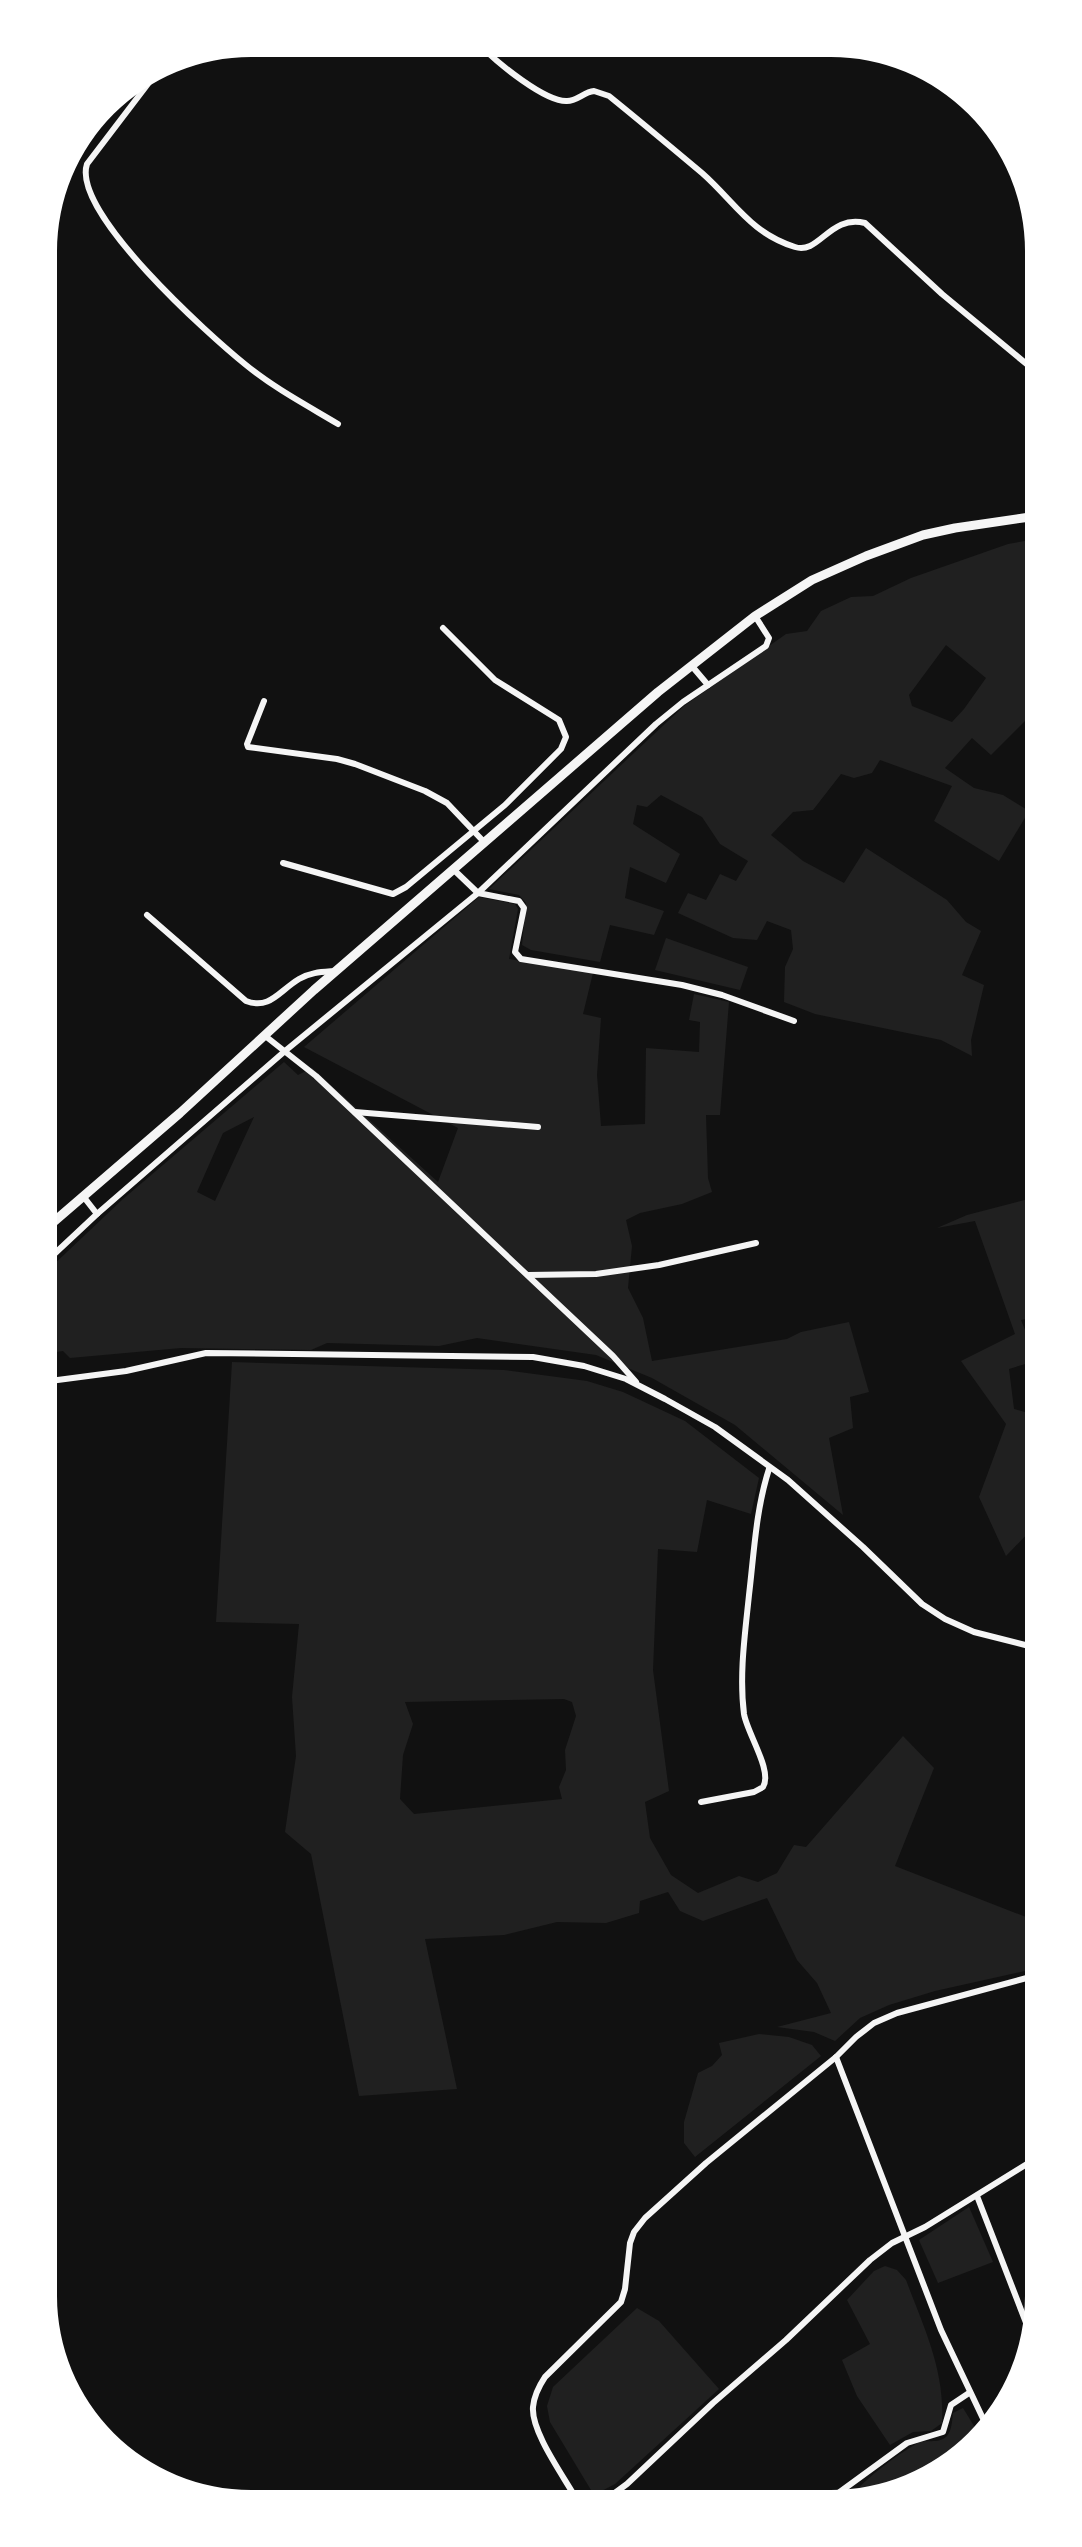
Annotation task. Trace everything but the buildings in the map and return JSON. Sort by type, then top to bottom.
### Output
[{"type":"highway","points":[[57,1220],[180,1113],[336,971],[690,664],[755,616],[812,580],[866,556],[923,535],[1025,518]]},
{"type":"street","points":[[494,57],[526,84],[562,100],[573,100],[594,91],[609,96],[701,173],[750,223],[777,239],[802,248],[813,244],[831,229],[845,223],[865,224],[960,309],[1025,363]]},
{"type":"street","points":[[136,95],[87,164],[86,177],[95,204],[129,252],[159,284],[247,366],[338,424]]},
{"type":"street","points":[[57,1251],[285,1051],[478,893],[637,741],[683,702],[769,642],[769,638],[755,616]]},
{"type":"street","points":[[282,863],[393,894],[406,887],[505,805],[561,749],[566,737],[559,720],[495,680],[443,628]]},
{"type":"street","points":[[690,664],[708,685]]},
{"type":"street","points":[[264,701],[247,744],[250,748],[337,759],[425,791],[447,803],[485,843]]},
{"type":"street","points":[[454,870],[478,893],[519,901],[524,908],[515,952],[521,959],[682,985],[722,995],[795,1021]]},
{"type":"street","points":[[147,915],[246,1001],[257,1005],[269,1001],[299,979],[315,972],[336,971]]},
{"type":"street","points":[[264,1035],[355,1112],[613,1356],[639,1385]]},
{"type":"street","points":[[355,1112],[538,1127]]},
{"type":"street","points":[[83,1196],[97,1214]]},
{"type":"street","points":[[527,1275],[596,1274],[658,1265],[756,1243]]},
{"type":"street","points":[[57,1380],[126,1371],[206,1353],[533,1357],[585,1366],[639,1385],[715,1427],[788,1480],[855,1539],[922,1604],[945,1619],[974,1632],[1025,1645]]},
{"type":"street","points":[[701,1802],[754,1792],[763,1787],[767,1779],[764,1766],[747,1729],[742,1676],[759,1508],[769,1468]]},
{"type":"street","points":[[571,2490],[537,2427],[532,2409],[537,2390],[556,2365],[621,2302],[625,2289],[630,2242],[634,2232],[645,2218],[706,2163],[874,2023],[897,2013],[1025,1978]]},
{"type":"street","points":[[836,2057],[938,2323],[982,2417]]},
{"type":"street","points":[[619,2490],[712,2403],[786,2340],[870,2260],[1025,2165]]},
{"type":"street","points":[[977,2196],[1024,2317]]},
{"type":"street","points":[[849,2489],[907,2444],[943,2432],[951,2405],[969,2393]]},
{"type":"shaded area","points":[[1025,541],[1025,721],[991,755],[972,738],[945,768],[974,788],[1003,795],[1025,809],[1025,818],[999,861],[934,821],[952,786],[880,760],[872,773],[854,778],[841,774],[813,810],[793,812],[771,835],[803,861],[844,883],[866,848],[947,900],[966,922],[981,931],[962,975],[984,985],[971,1040],[972,1056],[941,1040],[815,1014],[784,1002],[785,967],[793,949],[791,930],[767,921],[757,940],[733,938],[678,913],[688,893],[706,900],[720,874],[736,881],[748,861],[720,844],[702,817],[661,795],[647,807],[637,805],[633,824],[680,854],[666,883],[630,867],[625,898],[664,911],[654,935],[610,925],[600,962],[531,950],[522,945],[526,903],[519,895],[489,889],[684,706],[786,634],[807,631],[821,611],[851,597],[873,596],[911,578],[1008,544]],"holes":[[[946,645],[986,678],[952,722],[912,706],[909,695]]]},
{"type":"shaded area","points":[[479,897],[515,904],[518,909],[509,959],[593,973],[583,1014],[601,1018],[597,1075],[601,1126],[645,1124],[646,1048],[699,1052],[700,1022],[689,1020],[694,994],[729,1002],[720,1115],[706,1115],[708,1178],[712,1192],[682,1204],[640,1213],[626,1220],[632,1246],[628,1288],[643,1318],[652,1361],[787,1339],[801,1332],[849,1322],[869,1392],[850,1397],[853,1428],[829,1438],[843,1515],[735,1425],[652,1378],[596,1355],[477,1338],[439,1346],[327,1343],[311,1350],[181,1348],[70,1358],[63,1351],[57,1352],[57,1261],[123,1199],[284,1062],[298,1075],[312,1068],[438,1182],[458,1128],[304,1047]],"holes":[[[254,1117],[215,1201],[197,1192],[223,1133]]]},
{"type":"shaded area","points":[[666,938],[748,967],[740,990],[655,970]]},
{"type":"shaded area","points":[[1025,1200],[1025,1319],[1021,1320],[1025,1330],[1025,1364],[1009,1369],[1014,1409],[1025,1412],[1025,1536],[1006,1556],[979,1497],[1006,1424],[961,1361],[1015,1334],[975,1221],[937,1228],[967,1215]]},
{"type":"shaded area","points":[[232,1362],[504,1370],[587,1381],[623,1392],[685,1421],[759,1478],[751,1514],[707,1500],[697,1552],[658,1549],[653,1670],[669,1791],[645,1802],[650,1838],[671,1875],[698,1893],[739,1876],[758,1882],[777,1873],[794,1845],[806,1847],[903,1736],[934,1768],[895,1866],[1025,1917],[1025,1971],[935,1991],[889,2005],[860,2018],[835,2041],[814,2032],[777,2027],[831,2013],[817,1983],[797,1960],[767,1898],[703,1921],[680,1911],[668,1892],[640,1901],[639,1913],[606,1923],[557,1922],[504,1935],[425,1939],[457,2089],[359,2096],[311,1854],[285,1832],[296,1756],[292,1697],[299,1624],[216,1622]],"holes":[[[564,1699],[572,1702],[576,1716],[565,1750],[566,1770],[559,1787],[562,1799],[414,1814],[400,1799],[403,1755],[413,1724],[405,1702]]]},
{"type":"shaded area","points":[[759,2034],[789,2037],[812,2045],[821,2056],[695,2157],[684,2143],[684,2122],[698,2073],[712,2066],[722,2055],[719,2043]]},
{"type":"shaded area","points":[[969,2207],[993,2262],[938,2283],[919,2240]]},
{"type":"shaded area","points":[[885,2266],[897,2270],[906,2280],[937,2367],[942,2404],[942,2423],[931,2431],[913,2432],[890,2445],[857,2396],[842,2360],[870,2344],[847,2300],[874,2271]]},
{"type":"shaded area","points":[[637,2308],[659,2321],[719,2389],[615,2484],[604,2490],[591,2490],[550,2422],[547,2406],[553,2387]]},
{"type":"shaded area","points":[[963,2408],[974,2426],[949,2450],[905,2475],[859,2488],[907,2449],[920,2442],[940,2440],[947,2436],[951,2428],[953,2413]]}]
